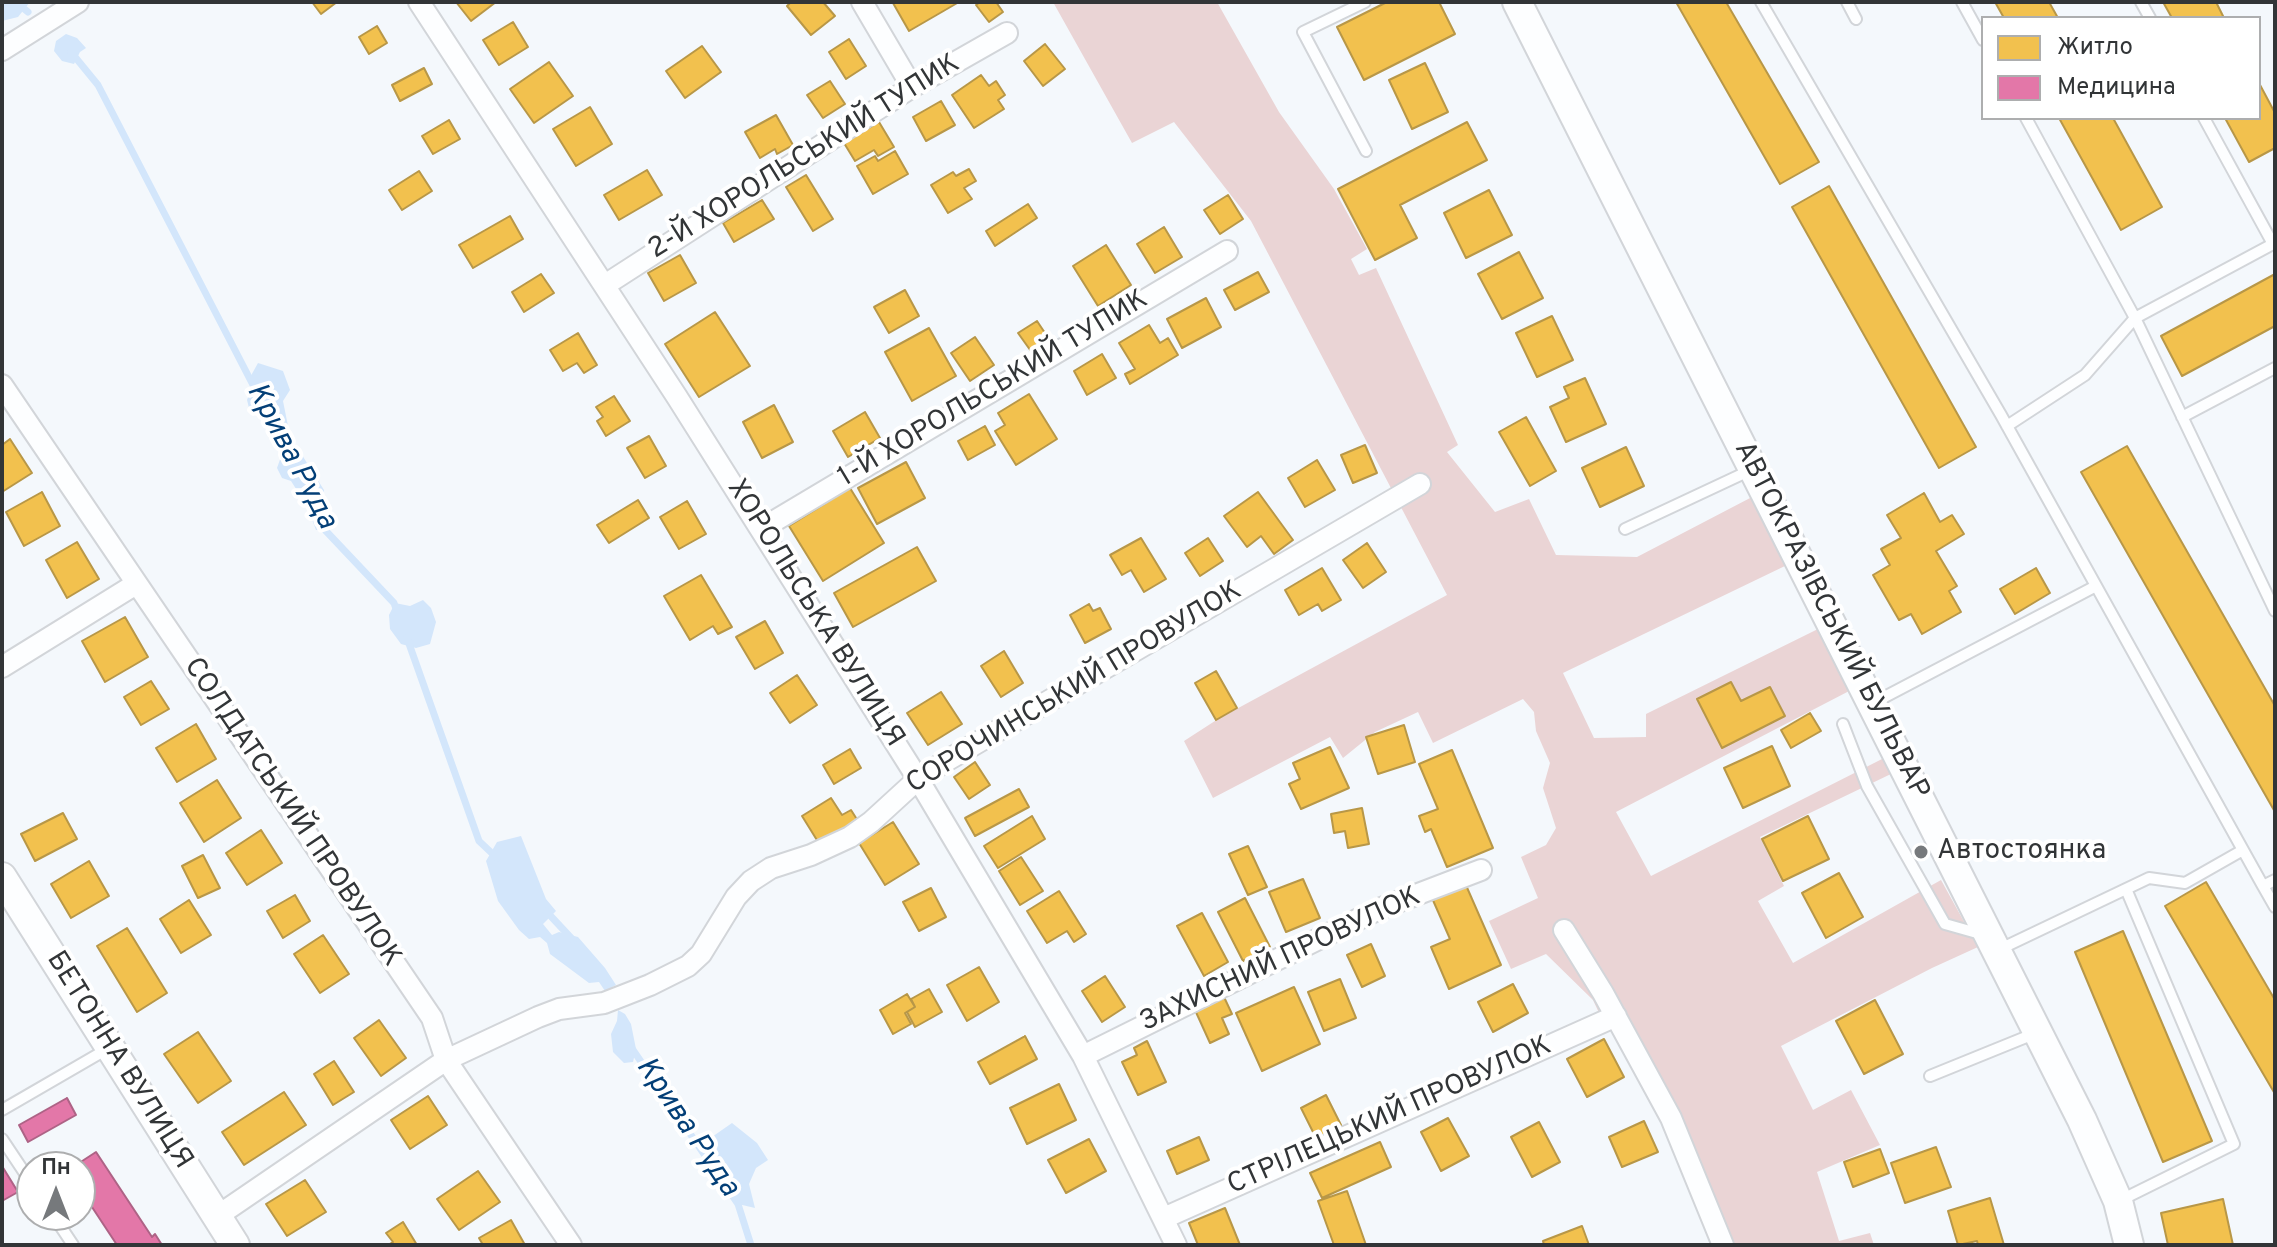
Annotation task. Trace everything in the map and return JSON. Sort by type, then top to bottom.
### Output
[{"type":"street","points":[[2,50],[78,2]]},
{"type":"street","name":"ХОРОЛЬСЬКА ВУЛИЦЯ","points":[[419,2],[605,285],[918,779],[1083,1056],[1176,1245]]},
{"type":"street","points":[[862,2],[912,87]]},
{"type":"street","name":"АВТОКРАЗІВСЬКИЙ БУЛЬВАР","points":[[1517,2],[2082,1120],[2118,1201],[2129,1245]]},
{"type":"street","name":"2-Й ХОРОЛЬСЬКИЙ ТУПИК","points":[[605,285],[912,87],[1007,33]]},
{"type":"street","name":"1-Й ХОРОЛЬСЬКИЙ ТУПИК","points":[[761,529],[1227,251]]},
{"type":"street","name":"СОЛДАТСЬКИЙ ПРОВУЛОК","points":[[2,385],[432,1018],[446,1060],[571,1245]]},
{"type":"street","name":"СОРОЧИНСЬКИЙ ПРОВУЛОК","points":[[216,1217],[446,1060],[538,1017],[559,1009],[604,1003],[688,966],[701,954],[736,897],[751,881],[771,868],[811,855],[850,837],[918,779],[1420,484]]},
{"type":"street","points":[[2,667],[136,584]]},
{"type":"street","name":"ЗАХИСНИЙ ПРОВУЛОК","points":[[1083,1056],[1379,909],[1481,870]]},
{"type":"street","name":"БЕТОННА ВУЛИЦЯ","points":[[2,877],[235,1245]]},
{"type":"street","points":[[1564,930],[1616,1016],[1671,1118],[1723,1245]]},
{"type":"street","name":"СТРІЛЕЦЬКИЙ ПРОВУЛОК","points":[[1164,1218],[1616,1016]]},
{"type":"lane","points":[[1365,2],[1303,32],[1366,151]]},
{"type":"lane","points":[[1761,2],[2007,426],[2275,907]]},
{"type":"lane","points":[[1847,2],[1856,19]]},
{"type":"lane","points":[[1962,2],[1981,36]]},
{"type":"lane","points":[[2027,120],[2135,318],[2275,611]]},
{"type":"lane","points":[[2007,426],[2085,375],[2135,318],[2274,244],[2205,120]]},
{"type":"lane","points":[[2182,417],[2275,368]]},
{"type":"lane","points":[[1625,529],[1753,469]]},
{"type":"lane","points":[[1872,704],[2096,586]]},
{"type":"lane","points":[[1843,724],[1867,786],[1945,924],[1992,944],[2149,878],[2185,883],[2243,850]]},
{"type":"lane","points":[[2263,886],[2275,880]]},
{"type":"lane","points":[[2118,1201],[2234,1144],[2126,889]]},
{"type":"lane","points":[[1930,1076],[2038,1033]]},
{"type":"lane","points":[[2,1110],[110,1047]]},
{"type":"lane","points":[[2,1139],[16,1160]]},
{"type":"shaded area","points":[[1053,2],[1217,2],[1279,112],[1334,189],[1367,249],[1351,259],[1359,275],[1376,268],[1458,445],[1447,452],[1495,512],[1529,499],[1556,555],[1637,557],[1752,497],[1787,565],[1563,673],[1594,738],[1646,737],[1646,714],[1820,628],[1853,689],[1616,812],[1651,876],[1884,758],[1893,773],[1760,837],[1784,886],[1758,901],[1793,963],[1941,880],[1978,947],[1781,1046],[1813,1110],[1851,1090],[1880,1145],[1817,1172],[1839,1241],[1870,1233],[1874,1245],[1711,1245],[1657,1108],[1617,1027],[1607,1030],[1593,1000],[1546,954],[1511,969],[1489,921],[1538,898],[1521,857],[1546,845],[1556,828],[1543,788],[1550,763],[1536,731],[1534,712],[1523,699],[1433,743],[1418,712],[1375,732],[1343,758],[1330,737],[1213,798],[1184,741],[1218,719],[1447,595],[1251,221],[1174,122],[1132,143]]},
{"type":"water","points":[[2,2],[30,2],[18,17],[2,21]]},
{"type":"water","points":[[66,34],[77,38],[86,48],[74,64],[62,61],[54,51],[56,41]]},
{"type":"water","points":[[258,363],[283,371],[290,390],[283,401],[290,436],[324,490],[324,530],[316,530],[307,506],[291,481],[282,478],[277,468],[283,451],[279,431],[271,419],[250,412],[247,400],[252,387],[248,381]]},
{"type":"water","points":[[423,600],[431,608],[436,622],[430,644],[416,648],[401,644],[390,629],[389,615],[395,603],[410,606]]},
{"type":"water","points":[[521,836],[546,899],[556,911],[543,924],[552,935],[559,932],[578,937],[616,985],[605,991],[599,982],[589,983],[550,954],[547,943],[540,937],[529,939],[519,930],[498,901],[486,861],[497,842]]},
{"type":"water","points":[[618,1010],[625,1014],[631,1024],[636,1049],[633,1062],[624,1063],[613,1052],[611,1034]]},
{"type":"water","points":[[732,1123],[757,1143],[768,1160],[756,1168],[749,1184],[755,1208],[738,1204],[699,1146]]},
{"type":"building: Житло","points":[[312,2],[337,2],[321,14]]},
{"type":"building: Житло","points":[[456,2],[496,2],[471,21]]},
{"type":"building: Житло","points":[[791,2],[823,2],[835,16],[811,35],[787,6]]},
{"type":"building: Житло","points":[[959,2],[909,31],[893,3]]},
{"type":"building: Житло","points":[[996,2],[1003,12],[989,22],[976,5]]},
{"type":"building: Житло","points":[[1387,2],[1439,2],[1455,34],[1364,80],[1337,27]]},
{"type":"building: Житло","points":[[1676,2],[1726,2],[1819,162],[1780,184]]},
{"type":"building: Житло","points":[[1995,2],[2049,2],[2057,16],[2003,16]]},
{"type":"building: Житло","points":[[2163,2],[2216,2],[2223,16],[2171,16]]},
{"type":"building: Житло","points":[[513,22],[528,47],[499,65],[483,40]]},
{"type":"building: Житло","points":[[377,26],[387,43],[369,54],[359,37]]},
{"type":"building: Житло","points":[[849,39],[866,66],[846,79],[829,52]]},
{"type":"building: Житло","points":[[1045,44],[1065,69],[1043,86],[1024,61]]},
{"type":"building: Житло","points":[[702,46],[721,72],[685,98],[666,71]]},
{"type":"building: Житло","points":[[549,62],[573,96],[534,123],[510,89]]},
{"type":"building: Житло","points":[[1425,63],[1448,112],[1412,129],[1389,80]]},
{"type":"building: Житло","points":[[424,68],[432,84],[400,101],[392,85]]},
{"type":"building: Житло","points":[[981,75],[989,86],[996,81],[1005,95],[998,100],[1004,109],[974,128],[952,95]]},
{"type":"building: Житло","points":[[830,81],[845,104],[823,118],[807,95]]},
{"type":"building: Житло","points":[[2261,87],[2275,113],[2275,148],[2249,162],[2226,120],[2261,120]]},
{"type":"building: Житло","points":[[941,101],[955,125],[926,141],[913,117]]},
{"type":"building: Житло","points":[[590,107],[612,144],[576,166],[553,129]]},
{"type":"building: Житло","points":[[776,115],[793,145],[777,154],[775,149],[760,158],[745,132]]},
{"type":"building: Житло","points":[[449,120],[460,139],[433,154],[422,136]]},
{"type":"building: Житло","points":[[2060,120],[2114,120],[2162,207],[2121,230]]},
{"type":"building: Житло","points":[[879,122],[894,147],[878,156],[874,150],[855,161],[844,143]]},
{"type":"building: Житло","points":[[1467,122],[1487,160],[1400,205],[1417,238],[1375,260],[1338,189]]},
{"type":"building: Житло","points":[[895,151],[908,174],[873,194],[857,166],[875,156],[878,161]]},
{"type":"building: Житло","points":[[969,169],[976,181],[964,188],[972,199],[948,213],[931,185],[953,172],[956,176]]},
{"type":"building: Житло","points":[[647,170],[662,195],[619,220],[604,195]]},
{"type":"building: Житло","points":[[419,171],[432,191],[402,210],[389,190]]},
{"type":"building: Житло","points":[[806,175],[833,219],[813,231],[786,187]]},
{"type":"building: Житло","points":[[1829,186],[1976,447],[1939,468],[1792,207]]},
{"type":"building: Житло","points":[[1489,190],[1512,235],[1466,258],[1444,213]]},
{"type":"building: Житло","points":[[1228,195],[1243,219],[1220,234],[1204,210]]},
{"type":"building: Житло","points":[[762,200],[774,219],[734,242],[723,223]]},
{"type":"building: Житло","points":[[1028,204],[1037,218],[995,246],[986,231]]},
{"type":"building: Житло","points":[[510,216],[523,239],[473,268],[459,245]]},
{"type":"building: Житло","points":[[1164,227],[1182,257],[1155,273],[1137,244]]},
{"type":"building: Житло","points":[[1106,245],[1131,285],[1098,306],[1073,266]]},
{"type":"building: Житло","points":[[1519,252],[1543,298],[1502,319],[1478,274]]},
{"type":"building: Житло","points":[[680,255],[696,283],[664,301],[648,273]]},
{"type":"building: Житло","points":[[1258,272],[1269,292],[1235,310],[1224,290]]},
{"type":"building: Житло","points":[[541,274],[554,293],[524,312],[512,292]]},
{"type":"building: Житло","points":[[2275,274],[2275,326],[2182,376],[2161,336]]},
{"type":"building: Житло","points":[[905,290],[919,316],[889,333],[874,307]]},
{"type":"building: Житло","points":[[1206,298],[1221,327],[1182,348],[1167,319]]},
{"type":"building: Житло","points":[[715,312],[750,366],[699,397],[665,344]]},
{"type":"building: Житло","points":[[1552,316],[1573,360],[1537,377],[1516,333]]},
{"type":"building: Житло","points":[[1037,321],[1051,342],[1033,354],[1018,333]]},
{"type":"building: Житло","points":[[1149,325],[1160,343],[1168,338],[1178,355],[1130,384],[1125,374],[1135,369],[1119,343]]},
{"type":"building: Житло","points":[[929,328],[956,376],[912,401],[885,352]]},
{"type":"building: Житло","points":[[578,333],[597,365],[584,373],[577,363],[563,371],[550,350]]},
{"type":"building: Житло","points":[[975,337],[994,365],[970,381],[951,353]]},
{"type":"building: Житло","points":[[1102,354],[1116,378],[1087,395],[1074,371]]},
{"type":"building: Житло","points":[[1585,378],[1606,424],[1566,442],[1550,407],[1569,398],[1564,387]]},
{"type":"building: Житло","points":[[1029,394],[1057,439],[1016,465],[995,431],[1005,425],[998,413]]},
{"type":"building: Житло","points":[[614,396],[630,421],[606,436],[597,421],[603,417],[596,407]]},
{"type":"building: Житло","points":[[774,405],[793,442],[762,458],[743,422]]},
{"type":"building: Житло","points":[[865,412],[880,438],[848,457],[833,431]]},
{"type":"building: Житло","points":[[1526,417],[1556,471],[1530,486],[1499,432]]},
{"type":"building: Житло","points":[[985,426],[995,445],[968,460],[958,441]]},
{"type":"building: Житло","points":[[649,436],[666,466],[645,478],[627,448]]},
{"type":"building: Житло","points":[[10,439],[32,473],[2,492],[2,445]]},
{"type":"building: Житло","points":[[1365,445],[1377,473],[1353,483],[1341,455]]},
{"type":"building: Житло","points":[[2127,446],[2275,706],[2275,812],[2081,472]]},
{"type":"building: Житло","points":[[1626,447],[1644,486],[1600,507],[1582,468]]},
{"type":"building: Житло","points":[[1317,460],[1335,490],[1305,507],[1288,478]]},
{"type":"building: Житло","points":[[906,462],[925,498],[877,524],[858,488]]},
{"type":"building: Житло","points":[[850,488],[884,543],[823,581],[789,526]]},
{"type":"building: Житло","points":[[42,492],[60,526],[24,546],[6,512]]},
{"type":"building: Житло","points":[[1258,492],[1293,540],[1274,554],[1261,536],[1247,547],[1224,516]]},
{"type":"building: Житло","points":[[1924,493],[1940,522],[1952,515],[1964,534],[1936,551],[1957,586],[1949,591],[1961,612],[1922,634],[1911,614],[1899,620],[1873,575],[1890,565],[1881,549],[1901,538],[1887,515]]},
{"type":"building: Житло","points":[[638,500],[649,518],[609,543],[597,525]]},
{"type":"building: Житло","points":[[687,501],[706,534],[679,549],[660,517]]},
{"type":"building: Житло","points":[[1141,538],[1166,579],[1144,592],[1131,570],[1122,575],[1110,555]]},
{"type":"building: Житло","points":[[1208,538],[1223,561],[1200,576],[1185,553]]},
{"type":"building: Житло","points":[[77,542],[99,579],[67,598],[46,560]]},
{"type":"building: Житло","points":[[1367,543],[1386,572],[1363,588],[1343,560]]},
{"type":"building: Житло","points":[[917,547],[936,581],[853,627],[834,593]]},
{"type":"building: Житло","points":[[1322,568],[1341,600],[1322,611],[1318,604],[1299,615],[1285,590]]},
{"type":"building: Житло","points":[[2036,568],[2050,593],[2015,614],[2000,589]]},
{"type":"building: Житло","points":[[701,575],[732,627],[718,634],[713,626],[690,640],[664,596]]},
{"type":"building: Житло","points":[[1089,604],[1093,611],[1100,608],[1111,629],[1085,643],[1070,615]]},
{"type":"building: Житло","points":[[125,617],[148,657],[105,682],[82,641]]},
{"type":"building: Житло","points":[[765,621],[783,653],[755,669],[736,637]]},
{"type":"building: Житло","points":[[1004,651],[1023,683],[1001,697],[981,666]]},
{"type":"building: Житло","points":[[1216,671],[1237,708],[1216,720],[1195,683]]},
{"type":"building: Житло","points":[[797,675],[817,705],[790,723],[770,693]]},
{"type":"building: Житло","points":[[151,681],[169,709],[141,725],[124,697]]},
{"type":"building: Житло","points":[[1731,682],[1741,701],[1770,687],[1785,716],[1722,748],[1697,699]]},
{"type":"building: Житло","points":[[941,692],[962,724],[928,745],[907,713]]},
{"type":"building: Житло","points":[[1810,713],[1821,731],[1791,748],[1781,730]]},
{"type":"building: Житло","points":[[196,724],[216,759],[177,782],[156,748]]},
{"type":"building: Житло","points":[[1404,725],[1415,762],[1378,774],[1366,737]]},
{"type":"building: Житло","points":[[1772,746],[1790,786],[1743,808],[1724,768]]},
{"type":"building: Житло","points":[[1330,747],[1349,788],[1301,809],[1289,784],[1300,779],[1293,763]]},
{"type":"building: Житло","points":[[850,749],[861,768],[834,784],[823,765]]},
{"type":"building: Житло","points":[[1452,750],[1493,848],[1447,867],[1431,829],[1425,832],[1419,816],[1438,809],[1419,764]]},
{"type":"building: Житло","points":[[975,762],[990,785],[969,799],[954,777]]},
{"type":"building: Житло","points":[[217,780],[241,818],[204,842],[180,803]]},
{"type":"building: Житло","points":[[1019,789],[1029,807],[975,836],[965,818]]},
{"type":"building: Житло","points":[[831,798],[842,815],[851,810],[858,821],[820,845],[802,816]]},
{"type":"building: Житло","points":[[1362,808],[1369,844],[1348,848],[1345,831],[1334,833],[1331,814]]},
{"type":"building: Житло","points":[[63,813],[77,839],[35,861],[21,834]]},
{"type":"building: Житло","points":[[1032,816],[1045,839],[998,868],[984,846]]},
{"type":"building: Житло","points":[[1808,816],[1829,859],[1783,881],[1762,839]]},
{"type":"building: Житло","points":[[893,822],[919,864],[885,885],[859,843]]},
{"type":"building: Житло","points":[[261,830],[282,863],[247,885],[226,853]]},
{"type":"building: Житло","points":[[1248,846],[1267,887],[1248,895],[1229,854]]},
{"type":"building: Житло","points":[[203,855],[220,888],[198,898],[182,866]]},
{"type":"building: Житло","points":[[1021,857],[1043,891],[1020,905],[999,871]]},
{"type":"building: Житло","points":[[89,861],[109,896],[71,918],[51,884]]},
{"type":"building: Житло","points":[[1839,873],[1863,917],[1826,938],[1802,893]]},
{"type":"building: Житло","points":[[1303,879],[1320,918],[1286,932],[1269,892]]},
{"type":"building: Житло","points":[[2206,882],[2275,1000],[2275,1094],[2165,906]]},
{"type":"building: Житло","points":[[1465,883],[1501,965],[1449,989],[1431,947],[1450,939],[1432,898]]},
{"type":"building: Житло","points":[[931,888],[946,917],[919,931],[903,902]]},
{"type":"building: Житло","points":[[1059,891],[1086,934],[1074,942],[1067,931],[1047,943],[1027,911]]},
{"type":"building: Житло","points":[[295,895],[310,921],[283,938],[267,911]]},
{"type":"building: Житло","points":[[1245,898],[1270,947],[1243,961],[1218,912]]},
{"type":"building: Житло","points":[[189,900],[211,935],[181,953],[160,919]]},
{"type":"building: Житло","points":[[1202,913],[1228,962],[1204,976],[1177,926]]},
{"type":"building: Житло","points":[[127,928],[167,993],[137,1012],[97,946]]},
{"type":"building: Житло","points":[[2123,931],[2212,1141],[2163,1162],[2075,952]]},
{"type":"building: Житло","points":[[323,935],[349,974],[320,993],[294,954]]},
{"type":"building: Житло","points":[[1371,944],[1385,976],[1362,987],[1347,955]]},
{"type":"building: Житло","points":[[979,967],[999,1002],[967,1021],[947,985]]},
{"type":"building: Житло","points":[[1105,976],[1125,1007],[1102,1022],[1082,991]]},
{"type":"building: Житло","points":[[1340,979],[1356,1018],[1324,1031],[1308,992]]},
{"type":"building: Житло","points":[[1513,984],[1528,1013],[1493,1032],[1478,1002]]},
{"type":"building: Житло","points":[[1294,987],[1320,1044],[1262,1071],[1236,1013]]},
{"type":"building: Житло","points":[[929,989],[942,1012],[915,1027],[907,1012],[915,1007],[911,999]]},
{"type":"building: Житло","points":[[907,994],[915,1007],[905,1013],[911,1024],[893,1034],[880,1010]]},
{"type":"building: Житло","points":[[1224,997],[1232,1014],[1222,1018],[1229,1034],[1210,1043],[1195,1010]]},
{"type":"building: Житло","points":[[1875,1000],[1903,1054],[1864,1074],[1836,1021]]},
{"type":"building: Житло","points":[[379,1020],[406,1058],[381,1076],[354,1038]]},
{"type":"building: Житло","points":[[198,1032],[231,1081],[198,1103],[164,1054]]},
{"type":"building: Житло","points":[[1025,1036],[1037,1059],[990,1084],[978,1062]]},
{"type":"building: Житло","points":[[1604,1039],[1624,1077],[1587,1097],[1567,1059]]},
{"type":"building: Житло","points":[[1147,1041],[1166,1082],[1138,1095],[1122,1062],[1137,1055],[1134,1048]]},
{"type":"building: Житло","points":[[334,1061],[354,1092],[333,1105],[314,1074]]},
{"type":"building: Житло","points":[[1059,1084],[1076,1120],[1027,1144],[1010,1108]]},
{"type":"building: Житло","points":[[284,1092],[306,1125],[244,1165],[222,1132]]},
{"type":"building: Житло","points":[[1326,1095],[1345,1133],[1320,1146],[1301,1108]]},
{"type":"building: Житло","points":[[428,1096],[447,1125],[410,1149],[391,1120]]},
{"type":"building: Житло","points":[[1448,1118],[1469,1156],[1441,1171],[1421,1132]]},
{"type":"building: Житло","points":[[1644,1121],[1658,1152],[1622,1167],[1609,1137]]},
{"type":"building: Житло","points":[[1539,1122],[1560,1162],[1532,1177],[1511,1137]]},
{"type":"building: Житло","points":[[1199,1137],[1209,1160],[1177,1174],[1167,1151]]},
{"type":"building: Житло","points":[[1089,1139],[1106,1171],[1066,1193],[1048,1160]]},
{"type":"building: Житло","points":[[1380,1142],[1391,1167],[1322,1198],[1310,1173]]},
{"type":"building: Житло","points":[[1936,1147],[1951,1187],[1905,1203],[1891,1163]]},
{"type":"building: Житло","points":[[1880,1149],[1889,1173],[1853,1187],[1844,1162]]},
{"type":"building: Житло","points":[[478,1171],[500,1202],[459,1230],[437,1199]]},
{"type":"building: Житло","points":[[305,1180],[326,1212],[287,1236],[266,1204]]},
{"type":"building: Житло","points":[[1347,1191],[1366,1245],[1334,1245],[1318,1201]]},
{"type":"building: Житло","points":[[1990,1198],[2004,1245],[1978,1245],[1977,1241],[1958,1245],[1948,1211]]},
{"type":"building: Житло","points":[[2223,1199],[2233,1245],[2168,1245],[2161,1213]]},
{"type":"building: Житло","points":[[1225,1208],[1240,1245],[1198,1245],[1189,1223]]},
{"type":"building: Житло","points":[[511,1220],[525,1245],[483,1245],[479,1238]]},
{"type":"building: Житло","points":[[403,1222],[417,1245],[388,1245],[393,1242],[386,1233]]},
{"type":"building: Житло","points":[[1582,1226],[1589,1245],[1544,1245],[1543,1241]]},
{"type":"building: Медицина","points":[[67,1098],[76,1115],[28,1142],[19,1125]]},
{"type":"building: Медицина","points":[[96,1152],[152,1237],[155,1234],[162,1245],[117,1245],[96,1213]]},
{"type":"building: Медицина","points":[[2,1166],[16,1193],[2,1201]]},
{"type":"waterway","name":"Крива Руда","points":[[16,2],[28,12]]},
{"type":"waterway","name":"Крива Руда","points":[[71,52],[98,85],[253,385]]},
{"type":"waterway","name":"Крива Руда","points":[[265,410],[285,449]]},
{"type":"waterway","name":"Крива Руда","points":[[320,521],[394,603],[397,612]]},
{"type":"waterway","name":"Крива Руда","points":[[407,638],[479,841],[497,858]]},
{"type":"waterway","name":"Крива Руда","points":[[546,911],[573,940]]},
{"type":"waterway","name":"Крива Руда","points":[[631,1047],[738,1204],[751,1245]]},
{"type":"place","name":"Автостоянка","points":[[1921,852]]}]
